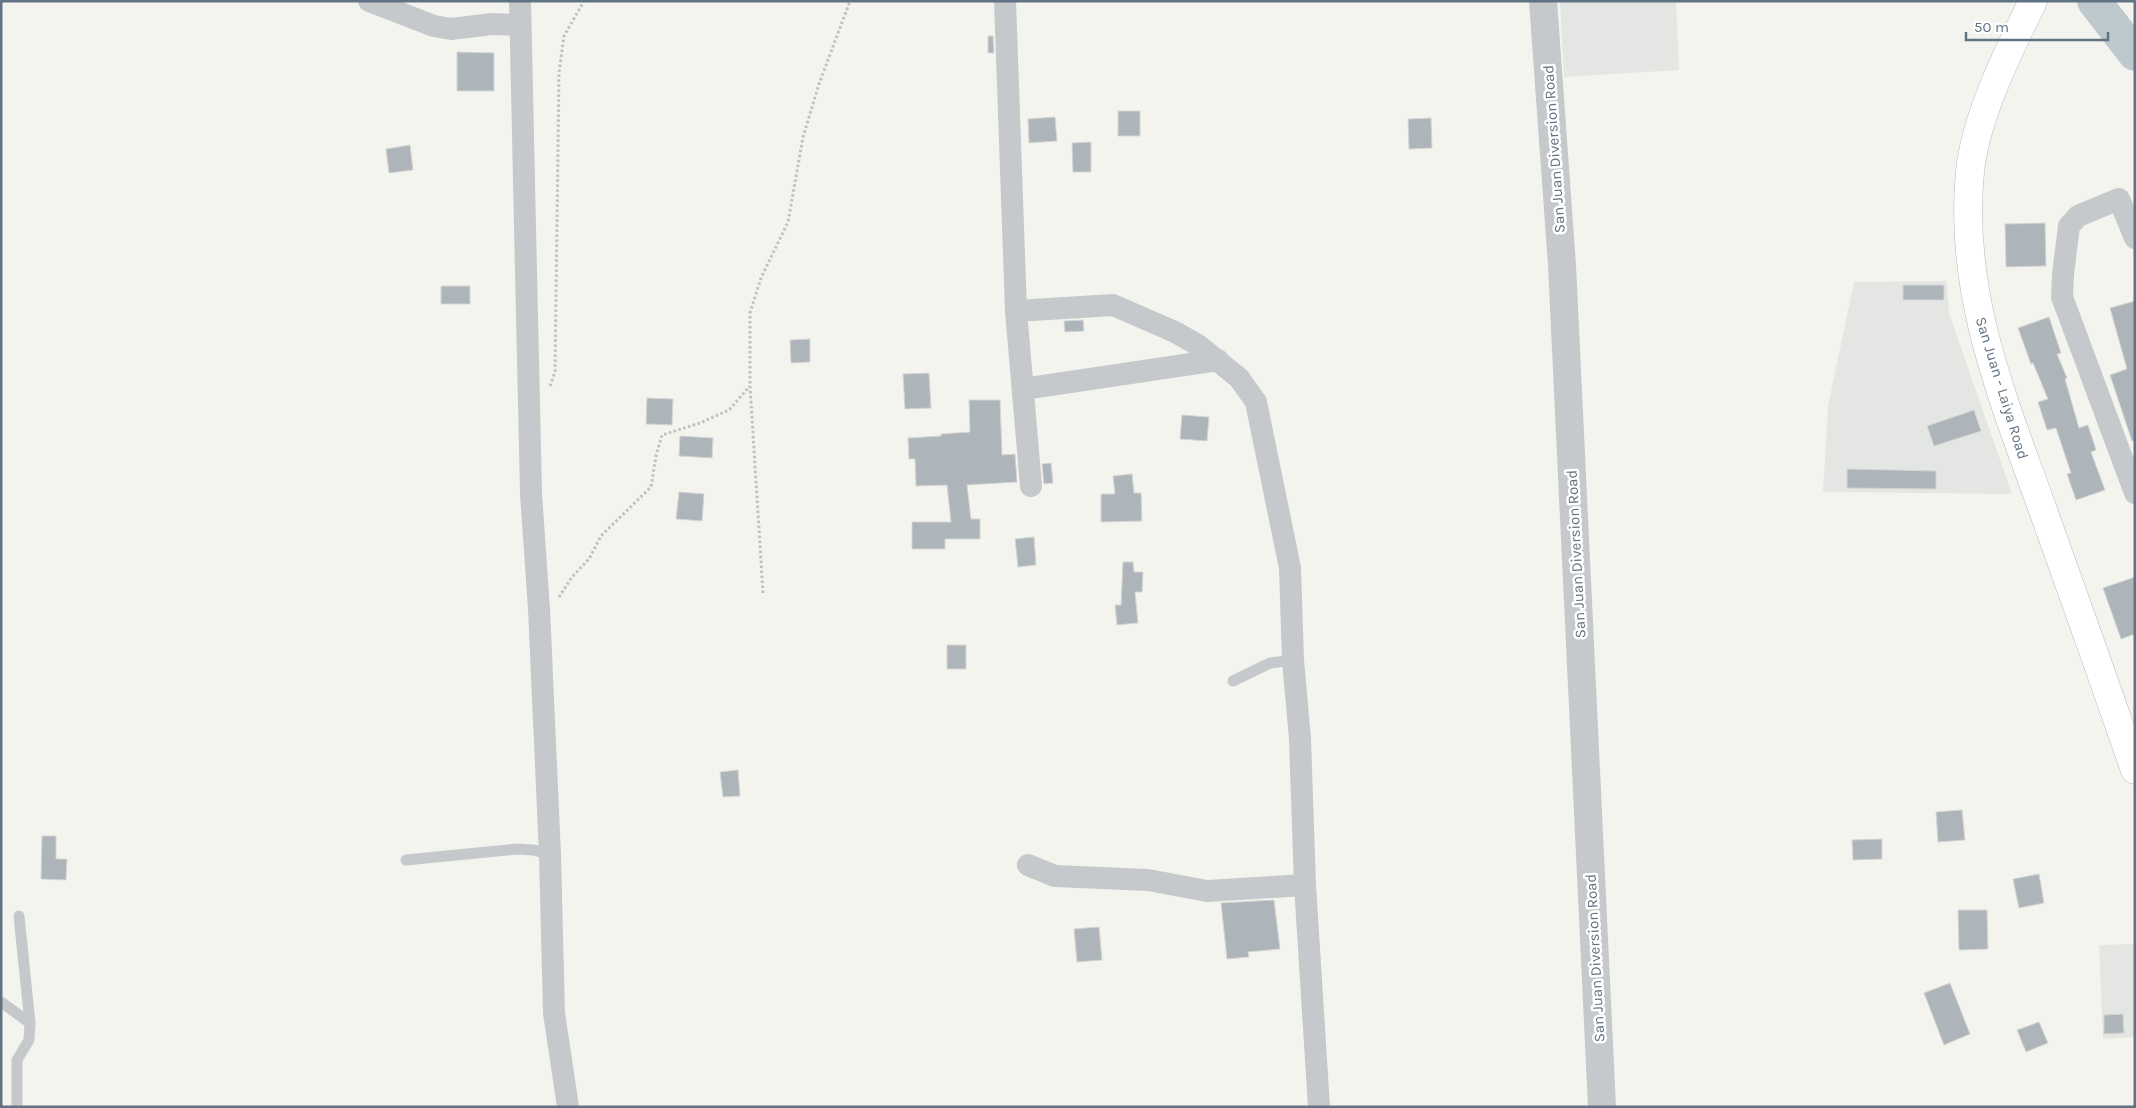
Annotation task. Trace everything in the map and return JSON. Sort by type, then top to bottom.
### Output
[{"type":"main road","name":"San Juan - Laiya Road","points":[[2032,3],[1988,101],[1977,136],[1970,171],[1968,208],[1972,281],[1980,323],[2010,419],[2135,770]]},
{"type":"street","points":[[369,1],[434,26],[451,29],[492,24],[519,25]]},
{"type":"street","points":[[520,1],[519,25],[532,494],[540,608],[554,1013],[568,1107]]},
{"type":"street","points":[[1004,1],[1016,311],[1031,486]]},
{"type":"street","name":"San Juan Diversion Road","points":[[1543,1],[1562,265],[1602,1107]]},
{"type":"street","points":[[2135,238],[2119,199],[2078,216],[2069,226],[2062,274],[2062,298],[2135,493]]},
{"type":"street","points":[[1016,311],[1113,305],[1175,332],[1198,345],[1239,378],[1256,402],[1290,568],[1293,660],[1300,738],[1305,885],[1319,1107]]},
{"type":"street","points":[[1023,389],[1218,360]]},
{"type":"street","points":[[1028,865],[1055,876],[1148,880],[1207,891],[1305,885]]},
{"type":"lane","points":[[1233,682],[1270,663],[1293,660]]},
{"type":"lane","points":[[406,860],[517,849],[534,850],[550,855]]},
{"type":"lane","points":[[17,1107],[17,1060],[29,1040],[30,1023],[19,916]]},
{"type":"lane","points":[[1,1002],[30,1023]]},
{"type":"path","points":[[531,414],[549,388],[555,372],[559,73],[564,36],[584,1]]},
{"type":"path","points":[[763,593],[750,386],[750,313],[762,278],[788,222],[803,137],[819,84],[850,1]]},
{"type":"path","points":[[540,608],[561,595],[572,577],[589,559],[601,536],[651,487],[662,435],[700,423],[729,410],[750,386]]},
{"type":"shaded area","points":[[1560,1],[1676,1],[1679,70],[1564,77]]},
{"type":"shaded area","points":[[1947,281],[1949,313],[2012,494],[1823,492],[1828,406],[1854,282]]},
{"type":"shaded area","points":[[2135,944],[2135,1037],[2103,1039],[2099,945]]},
{"type":"building","points":[[988,36],[993,36],[994,53],[988,53]]},
{"type":"building","points":[[457,52],[494,53],[494,91],[457,91]]},
{"type":"building","points":[[1118,111],[1140,111],[1140,136],[1118,136]]},
{"type":"building","points":[[1055,117],[1057,141],[1029,143],[1028,119]]},
{"type":"building","points":[[1431,118],[1432,148],[1409,149],[1408,119]]},
{"type":"building","points":[[1091,142],[1091,172],[1073,172],[1072,143]]},
{"type":"building","points":[[410,145],[413,170],[389,173],[386,149]]},
{"type":"building","points":[[2045,223],[2046,266],[2006,267],[2005,224]]},
{"type":"building","points":[[1903,285],[1944,285],[1944,300],[1903,300]]},
{"type":"building","points":[[441,286],[470,286],[470,304],[441,304]]},
{"type":"building","points":[[2135,301],[2135,441],[2132,441],[2110,375],[2127,369],[2110,308]]},
{"type":"building","points":[[2049,317],[2061,353],[2057,354],[2067,378],[2065,379],[2079,428],[2088,425],[2096,450],[2091,452],[2105,490],[2076,500],[2067,474],[2071,473],[2056,428],[2047,430],[2038,402],[2048,399],[2033,363],[2031,364],[2018,328]]},
{"type":"building","points":[[1083,320],[1084,331],[1065,332],[1064,321]]},
{"type":"building","points":[[810,339],[810,362],[791,363],[790,340]]},
{"type":"building","points":[[929,373],[931,408],[905,409],[903,374]]},
{"type":"building","points":[[647,398],[673,399],[672,425],[646,424]]},
{"type":"building","points":[[969,400],[1000,400],[1002,455],[1015,454],[1017,482],[967,485],[971,519],[980,519],[980,539],[945,539],[945,549],[912,549],[912,522],[951,522],[947,485],[916,486],[915,459],[909,459],[908,438],[970,432]]},
{"type":"building","points":[[1974,410],[1981,431],[1934,446],[1927,426]]},
{"type":"building","points":[[1182,415],[1209,417],[1207,441],[1180,439]]},
{"type":"building","points":[[680,436],[713,438],[712,458],[679,456]]},
{"type":"building","points":[[1051,463],[1053,483],[1044,484],[1042,464]]},
{"type":"building","points":[[1847,469],[1936,471],[1936,489],[1847,488]]},
{"type":"building","points":[[1132,474],[1134,493],[1141,493],[1142,521],[1101,522],[1101,494],[1115,494],[1113,476]]},
{"type":"building","points":[[679,492],[704,494],[702,521],[676,519]]},
{"type":"building","points":[[1034,537],[1036,565],[1018,567],[1015,539]]},
{"type":"building","points":[[1123,562],[1133,562],[1134,572],[1143,572],[1142,592],[1135,592],[1138,623],[1117,625],[1115,605],[1121,605]]},
{"type":"building","points":[[2135,577],[2135,634],[2121,639],[2103,588]]},
{"type":"building","points":[[947,645],[966,645],[966,669],[947,669]]},
{"type":"building","points":[[738,770],[740,796],[723,797],[720,772]]},
{"type":"building","points":[[1962,810],[1965,840],[1938,842],[1936,812]]},
{"type":"building","points":[[42,836],[56,836],[56,859],[67,859],[66,880],[41,879]]},
{"type":"building","points":[[1882,839],[1882,859],[1853,860],[1852,840]]},
{"type":"building","points":[[2039,874],[2044,903],[2019,908],[2013,879]]},
{"type":"building","points":[[1274,900],[1280,949],[1248,952],[1249,957],[1227,959],[1221,903]]},
{"type":"building","points":[[1958,910],[1987,910],[1988,949],[1959,950]]},
{"type":"building","points":[[1099,927],[1102,960],[1077,962],[1074,929]]},
{"type":"building","points":[[1950,983],[1970,1034],[1944,1045],[1924,993]]},
{"type":"building","points":[[2123,1014],[2124,1033],[2104,1034],[2104,1015]]},
{"type":"building","points":[[2039,1022],[2048,1043],[2026,1052],[2017,1030]]},
{"type":"waterway","points":[[2094,1],[2135,54]]}]
